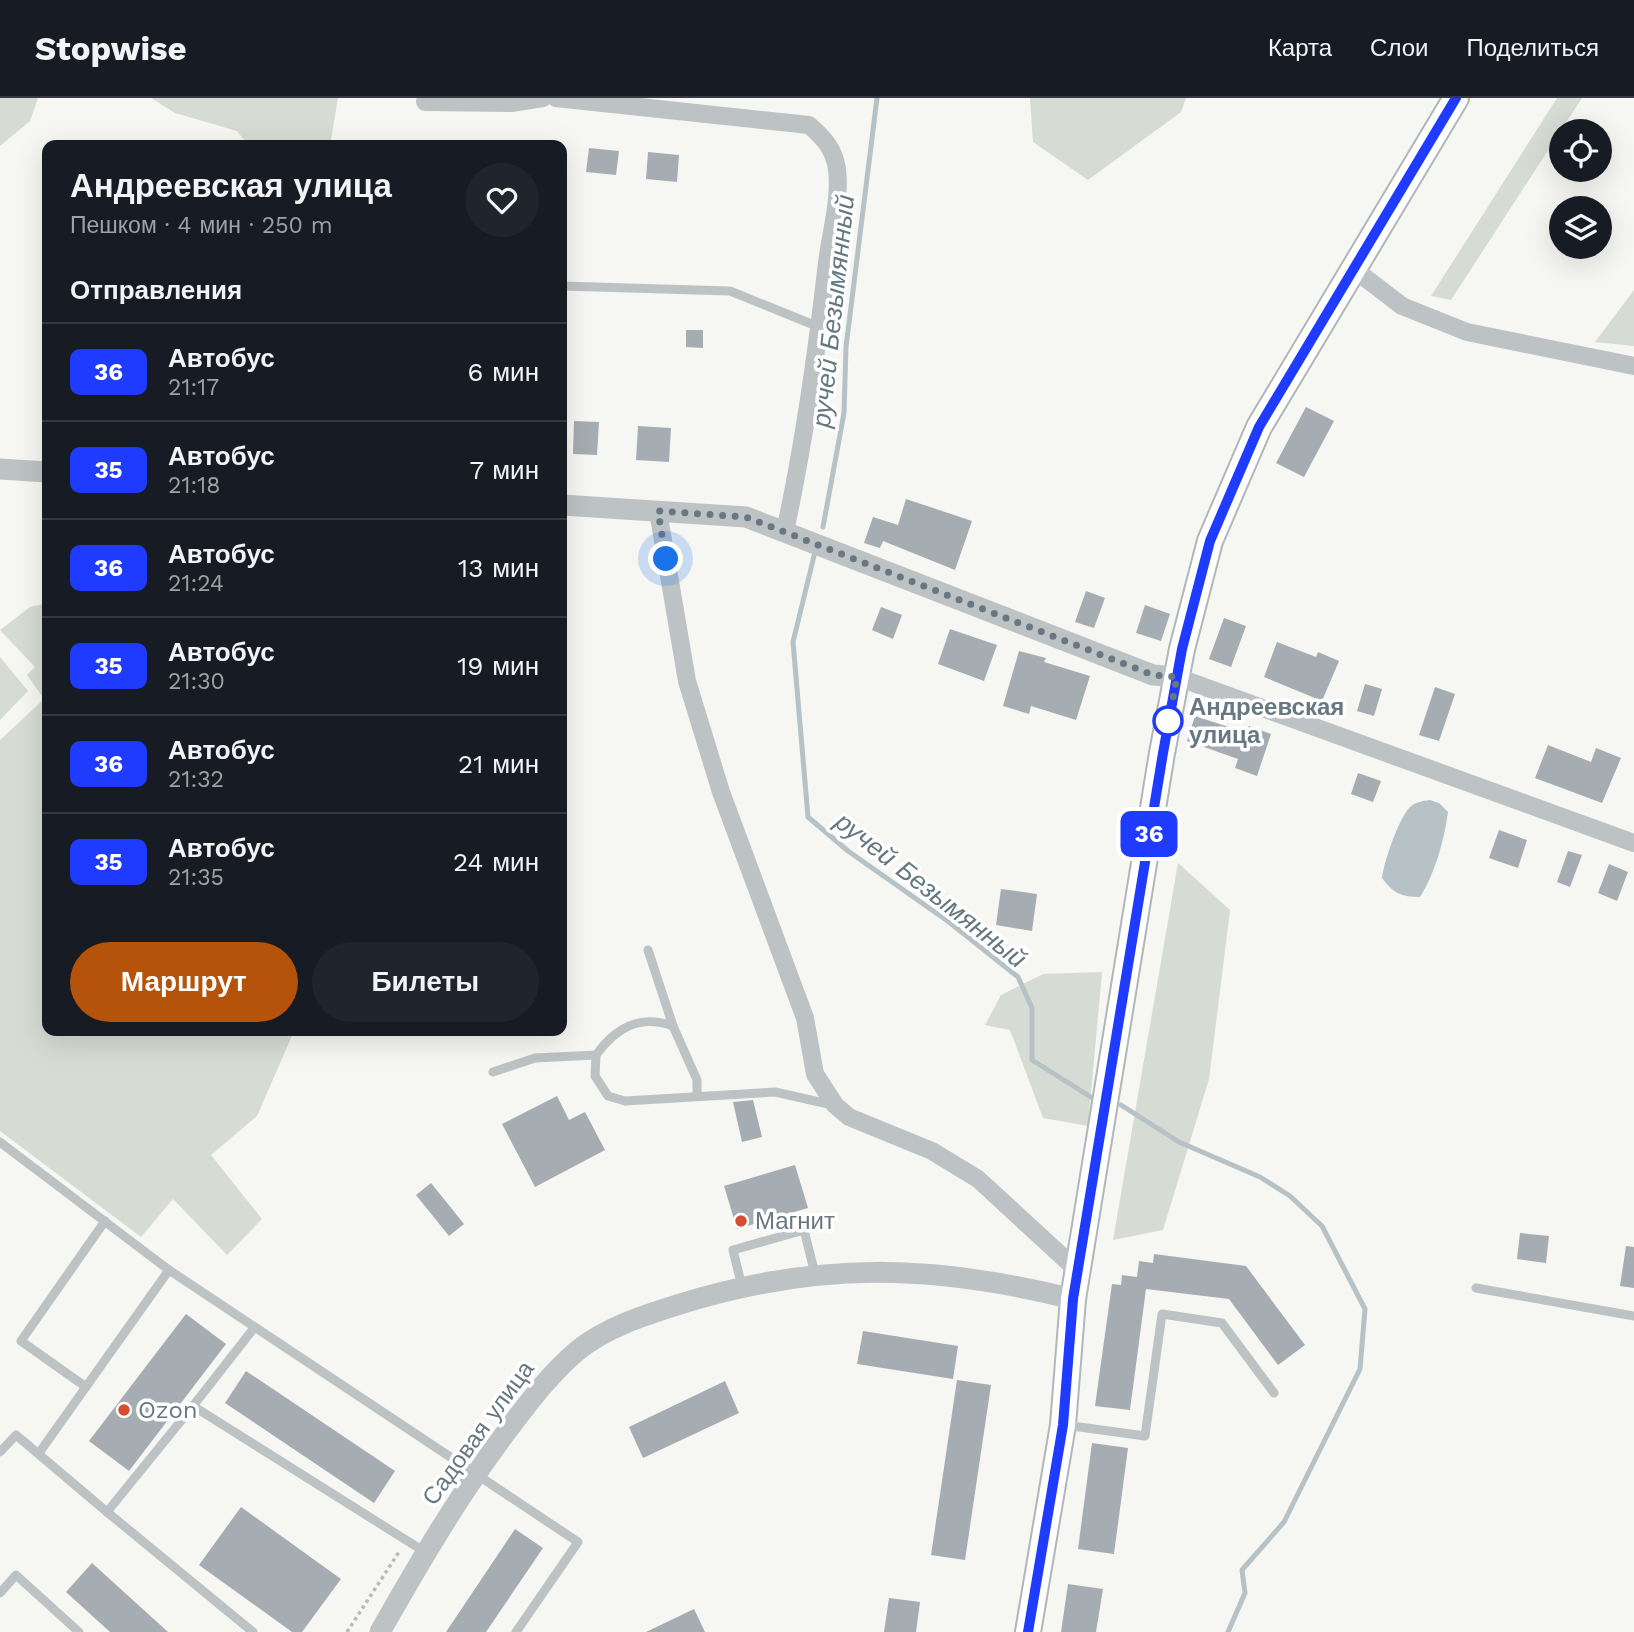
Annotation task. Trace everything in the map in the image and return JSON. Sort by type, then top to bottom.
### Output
[{"type":"main road","points":[[1028,1632],[1063,1425],[1073,1299],[1177,677],[1210,541],[1234,483],[1283,385],[1355,270],[1456,98]]},
{"type":"street","points":[[425,102],[511,103],[542,98]]},
{"type":"street","points":[[556,98],[809,125],[832,152],[837,170],[821,328],[803,448],[785,531]]},
{"type":"street","points":[[1355,270],[1402,306],[1467,332],[1634,366]]},
{"type":"street","points":[[0,469],[42,472]]},
{"type":"street","points":[[567,505],[746,517],[1153,675],[1177,677],[1634,843]]},
{"type":"street","points":[[658,511],[694,703],[721,792],[805,1018],[815,1074],[835,1105],[849,1117],[932,1152],[978,1179],[1078,1271]]},
{"type":"street","name":"Садовая улица","points":[[380,1632],[475,1474],[543,1384],[579,1349],[629,1322],[741,1287],[815,1274],[869,1270],[932,1274],[1021,1286],[1073,1299]]},
{"type":"lane","points":[[567,286],[730,291],[821,328]]},
{"type":"lane","points":[[648,950],[673,1026],[697,1080],[697,1095]]},
{"type":"lane","points":[[673,1026],[655,1019],[632,1023],[609,1037],[596,1055],[596,1076],[608,1096],[625,1101],[775,1091],[835,1105]]},
{"type":"lane","points":[[493,1072],[535,1058],[596,1055]]},
{"type":"lane","points":[[0,1142],[169,1270],[578,1542],[516,1632]]},
{"type":"lane","points":[[86,1387],[21,1341],[105,1221]]},
{"type":"lane","points":[[741,1287],[733,1250],[804,1230],[815,1274]]},
{"type":"lane","points":[[39,1453],[169,1270]]},
{"type":"lane","points":[[1476,1288],[1634,1316]]},
{"type":"lane","points":[[1063,1425],[1145,1436],[1162,1314],[1222,1323],[1274,1393]]},
{"type":"lane","points":[[107,1512],[254,1328]]},
{"type":"lane","points":[[193,1406],[426,1552]]},
{"type":"lane","points":[[0,1452],[16,1435],[253,1632]]},
{"type":"lane","points":[[0,1593],[16,1575],[79,1632]]},
{"type":"path","points":[[347,1632],[407,1540]]},
{"type":"shaded area","points":[[0,98],[38,98],[30,121],[0,146]]},
{"type":"shaded area","points":[[151,98],[338,98],[331,140],[244,140],[237,131],[175,113]]},
{"type":"shaded area","points":[[1030,98],[1186,98],[1181,112],[1088,180],[1033,142]]},
{"type":"shaded area","points":[[1557,98],[1582,98],[1568,119],[1549,119],[1549,149],[1451,300],[1431,296]]},
{"type":"shaded area","points":[[1634,290],[1634,346],[1595,342]]},
{"type":"shaded area","points":[[42,604],[42,696],[27,675],[35,667],[0,630],[30,607]]},
{"type":"shaded area","points":[[0,657],[28,691],[0,720]]},
{"type":"shaded area","points":[[42,701],[42,1036],[292,1036],[257,1116],[211,1155],[262,1219],[227,1255],[173,1199],[141,1237],[0,1131],[0,740]]},
{"type":"shaded area","points":[[1430,800],[1439,803],[1448,812],[1441,845],[1430,878],[1420,897],[1403,895],[1394,891],[1382,878],[1386,862],[1396,831],[1409,808],[1416,803]]},
{"type":"shaded area","points":[[1178,863],[1230,910],[1209,1079],[1163,1230],[1113,1240]]},
{"type":"shaded area","points":[[1102,972],[1088,1126],[1043,1118],[1010,1030],[985,1025],[1001,995],[1043,974]]},
{"type":"building","points":[[589,148],[619,151],[616,175],[586,172]]},
{"type":"building","points":[[648,152],[679,155],[677,182],[646,179]]},
{"type":"building","points":[[686,330],[703,330],[703,348],[686,347]]},
{"type":"building","points":[[1306,407],[1334,421],[1304,477],[1276,463]]},
{"type":"building","points":[[574,421],[599,422],[597,455],[573,454]]},
{"type":"building","points":[[638,426],[671,428],[669,462],[636,460]]},
{"type":"building","points":[[906,499],[972,521],[955,570],[883,541],[880,548],[864,543],[873,517],[898,525]]},
{"type":"building","points":[[1086,591],[1105,598],[1094,628],[1075,622]]},
{"type":"building","points":[[1145,605],[1170,614],[1161,641],[1136,633]]},
{"type":"building","points":[[881,607],[902,615],[893,639],[872,630]]},
{"type":"building","points":[[1224,618],[1246,626],[1231,667],[1209,659]]},
{"type":"building","points":[[950,629],[997,645],[984,681],[938,664]]},
{"type":"building","points":[[1277,642],[1316,657],[1318,652],[1339,661],[1322,701],[1264,677]]},
{"type":"building","points":[[1019,651],[1046,658],[1044,662],[1090,676],[1076,720],[1031,706],[1029,714],[1003,706]]},
{"type":"building","points":[[1365,684],[1382,689],[1374,716],[1357,711]]},
{"type":"building","points":[[1435,687],[1455,694],[1439,741],[1419,735]]},
{"type":"building","points":[[1195,716],[1247,733],[1249,726],[1271,734],[1257,776],[1235,768],[1238,759],[1187,741]]},
{"type":"building","points":[[1548,745],[1591,762],[1596,748],[1621,758],[1602,803],[1535,778]]},
{"type":"building","points":[[1358,773],[1381,781],[1373,802],[1351,794]]},
{"type":"building","points":[[1499,830],[1527,840],[1518,868],[1489,858]]},
{"type":"building","points":[[1568,851],[1582,855],[1570,887],[1557,882]]},
{"type":"building","points":[[1609,864],[1628,872],[1617,901],[1598,893]]},
{"type":"building","points":[[1001,889],[1037,894],[1032,931],[996,925]]},
{"type":"building","points":[[557,1096],[569,1120],[585,1112],[605,1150],[535,1187],[502,1124]]},
{"type":"building","points":[[753,1100],[762,1137],[742,1142],[733,1102]]},
{"type":"building","points":[[795,1165],[808,1208],[737,1229],[724,1186]]},
{"type":"building","points":[[431,1183],[464,1224],[449,1236],[416,1195]]},
{"type":"building","points":[[1520,1233],[1549,1236],[1546,1263],[1517,1259]]},
{"type":"building","points":[[1626,1246],[1634,1247],[1634,1288],[1620,1286]]},
{"type":"building","points":[[1154,1254],[1246,1266],[1305,1345],[1278,1365],[1229,1299],[1146,1289],[1130,1410],[1095,1406],[1112,1284],[1121,1285],[1122,1275],[1137,1277],[1139,1261],[1153,1263]]},
{"type":"building","points":[[186,1314],[226,1344],[129,1471],[89,1441]]},
{"type":"building","points":[[863,1331],[958,1346],[953,1379],[857,1364]]},
{"type":"building","points":[[246,1371],[395,1471],[374,1503],[225,1403]]},
{"type":"building","points":[[957,1380],[991,1385],[965,1560],[931,1555]]},
{"type":"building","points":[[725,1381],[739,1413],[643,1458],[629,1427]]},
{"type":"building","points":[[1092,1443],[1128,1448],[1114,1554],[1078,1549]]},
{"type":"building","points":[[241,1507],[341,1579],[302,1632],[292,1632],[199,1565]]},
{"type":"building","points":[[515,1529],[543,1548],[486,1632],[446,1632]]},
{"type":"building","points":[[92,1563],[168,1632],[110,1632],[66,1592]]},
{"type":"building","points":[[1068,1584],[1103,1589],[1096,1632],[1061,1632]]},
{"type":"building","points":[[889,1598],[920,1602],[916,1632],[884,1632]]},
{"type":"building","points":[[694,1609],[705,1632],[646,1632]]},
{"type":"waterway","name":"ручей Безымянный","points":[[823,527],[844,413],[846,347],[877,98]]},
{"type":"waterway","name":"ручей Безымянный","points":[[814,556],[793,642],[808,817],[848,851],[949,922],[1018,977],[1032,1008],[1032,1060],[1094,1099]]},
{"type":"waterway","name":"ручей Безымянный","points":[[1121,1105],[1179,1142],[1260,1177],[1290,1196],[1322,1226],[1365,1309],[1360,1369],[1284,1522],[1242,1570],[1245,1593],[1228,1632]]},
{"type":"bus line","name":"36","points":[[1028,1632],[1063,1425],[1073,1299],[1163,753],[1182,649],[1210,541],[1259,427],[1355,270],[1425,145],[1456,98]]},
{"type":"place","name":"Андреевская улица","points":[[1168,721]]},
{"type":"place","name":"Магнит","points":[[741,1221]]},
{"type":"place","name":"Ozon","points":[[124,1410]]},
{"type":"route","points":[[666,559],[658,511],[746,517],[1153,675],[1177,677],[1168,724],[1168,721]]}]
